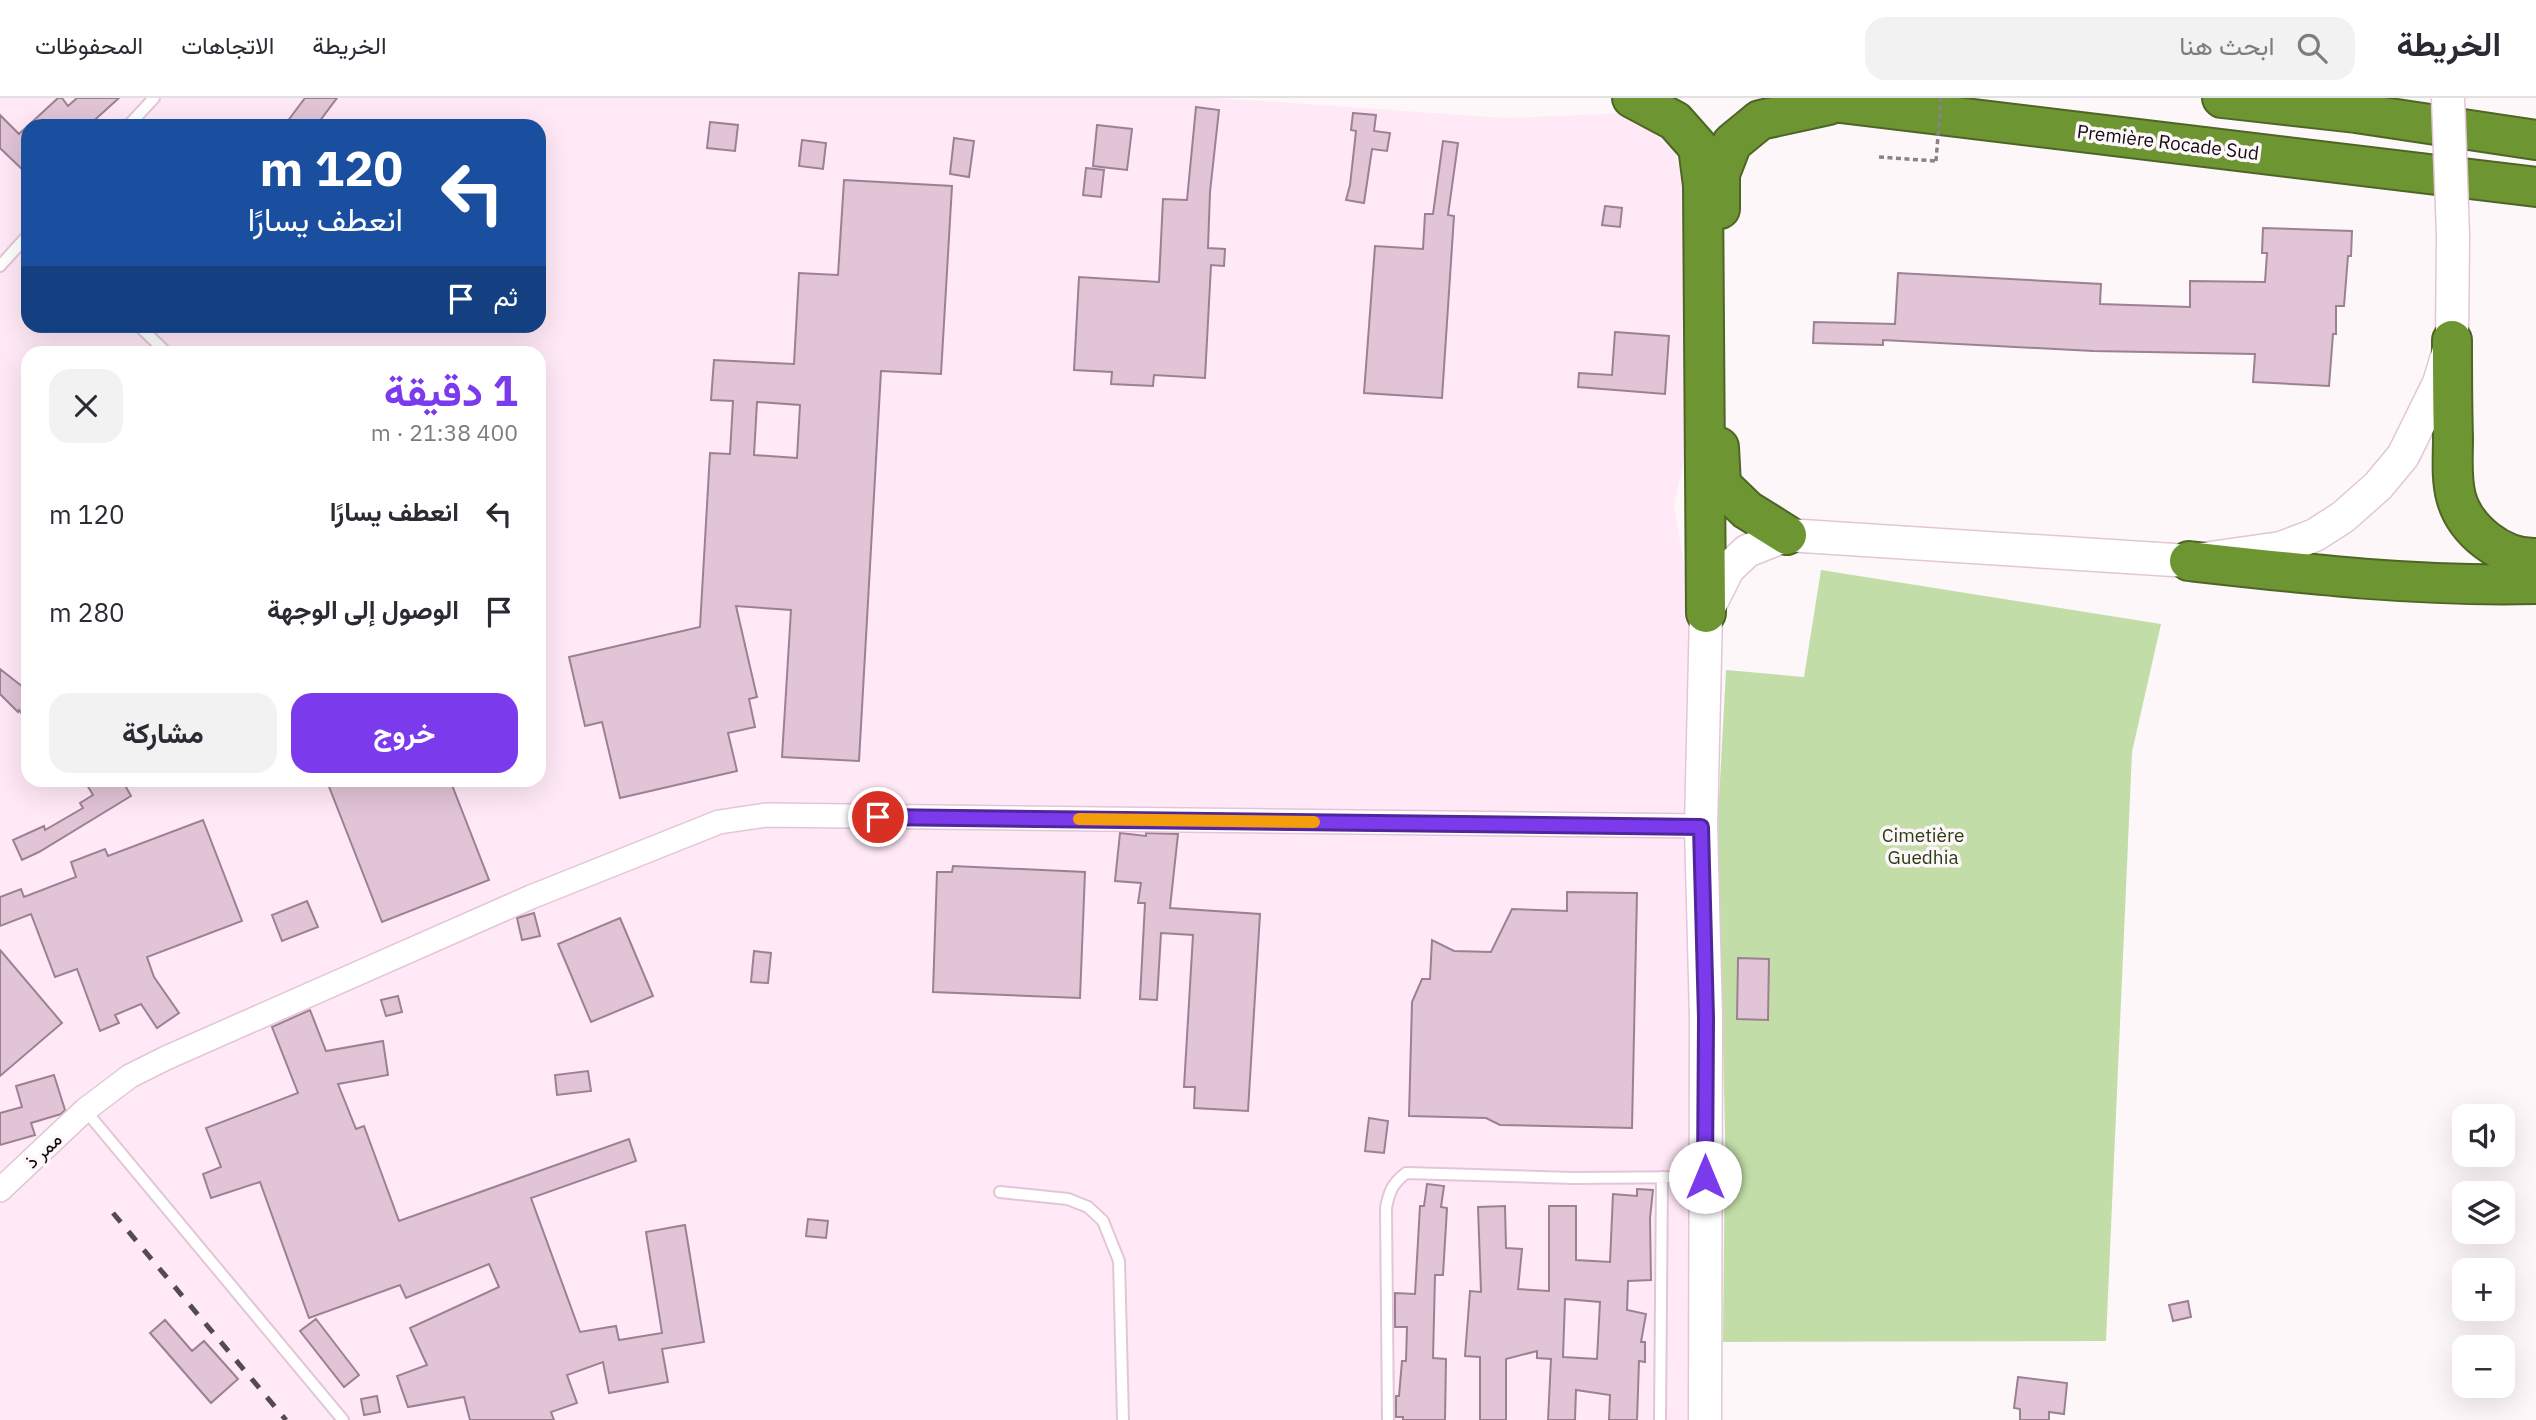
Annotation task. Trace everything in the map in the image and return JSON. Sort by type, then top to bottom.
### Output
[{"type":"highway","points":[[1632,98],[1675,121],[1698,147],[1701,172],[1706,612]]},
{"type":"highway","name":"Première Rocade Sud","points":[[1799,98],[2536,187]]},
{"type":"highway","points":[[2222,98],[2356,113],[2536,140]]},
{"type":"highway","points":[[1787,534],[1747,510],[1721,485],[1718,436],[1720,174],[1731,144],[1760,120],[1838,103]]},
{"type":"highway","points":[[2452,340],[2453,474],[2456,498],[2467,521],[2483,539],[2505,552],[2536,558]]},
{"type":"highway","points":[[2189,561],[2377,582],[2536,584]]},
{"type":"main road","points":[[1705,1420],[1706,1018],[1701,827],[1706,612],[1728,569],[1747,551],[1787,534],[2189,561],[2281,548],[2315,535],[2343,517],[2378,486],[2403,456],[2439,383],[2452,340],[2454,235],[2448,98]]},
{"type":"street","name":"ممر ذ","points":[[0,1190],[85,1110],[130,1076],[531,897],[719,822],[766,815],[1701,827]]},
{"type":"lane","points":[[134,119],[154,98]]},
{"type":"lane","points":[[0,266],[21,243]]},
{"type":"lane","points":[[146,333],[160,346]]},
{"type":"lane","points":[[85,1110],[342,1420]]},
{"type":"lane","points":[[1388,1420],[1386,1208],[1389,1191],[1395,1181],[1405,1174],[1572,1178],[1705,1177]]},
{"type":"lane","points":[[1660,1420],[1662,1177]]},
{"type":"lane","points":[[1000,1192],[1068,1199],[1088,1208],[1103,1221],[1119,1261],[1123,1420]]},
{"type":"path","points":[[1879,157],[1936,161],[1941,98]]},
{"type":"shaded area","points":[[0,98],[1218,98],[1505,118],[1631,113],[1675,153],[1691,212],[1690,432],[1674,506],[1687,583],[1692,823],[1691,1420],[0,1420]]},
{"type":"green space","name":"Cimetière Guedhia","points":[[1821,570],[2161,624],[2132,752],[2106,1341],[1723,1342],[1725,1134],[1718,817],[1726,670],[1804,677]]},
{"type":"building","points":[[58,98],[62,98],[68,106],[77,98],[119,98],[96,119],[35,119]]},
{"type":"building","points":[[305,98],[337,98],[321,119],[289,119]]},
{"type":"building","points":[[1196,107],[1219,110],[1210,192],[1208,248],[1225,249],[1224,266],[1211,265],[1205,378],[1154,375],[1153,386],[1111,384],[1112,372],[1074,370],[1079,277],[1159,282],[1163,199],[1187,200]]},
{"type":"building","points":[[1353,113],[1376,115],[1374,131],[1390,133],[1387,151],[1372,149],[1364,203],[1346,200],[1356,131],[1351,130]]},
{"type":"building","points":[[0,115],[19,134],[21,132],[21,168],[0,148]]},
{"type":"building","points":[[710,122],[738,125],[735,151],[707,148]]},
{"type":"building","points":[[1097,125],[1132,129],[1127,170],[1093,166]]},
{"type":"building","points":[[954,138],[974,141],[969,177],[950,174]]},
{"type":"building","points":[[802,140],[826,143],[823,169],[799,166]]},
{"type":"building","points":[[1443,141],[1458,143],[1448,215],[1454,216],[1442,398],[1364,393],[1375,246],[1423,249],[1425,214],[1433,214]]},
{"type":"building","points":[[1086,168],[1104,170],[1101,197],[1083,195]]},
{"type":"building","points":[[844,180],[952,186],[941,374],[881,371],[859,761],[782,757],[791,610],[736,606],[757,697],[749,699],[755,727],[728,733],[737,771],[620,798],[602,722],[585,726],[569,657],[700,627],[710,453],[730,454],[733,401],[711,400],[714,360],[794,364],[799,273],[838,275]],"holes":[[[757,402],[800,405],[797,458],[754,455]]]},
{"type":"building","points":[[1605,206],[1622,208],[1620,227],[1602,225]]},
{"type":"building","points":[[2263,228],[2352,231],[2344,306],[2336,306],[2336,334],[2333,334],[2329,386],[2253,382],[2255,354],[2093,351],[1883,340],[1883,345],[1813,343],[1814,322],[1895,324],[1898,273],[2101,284],[2100,304],[2190,307],[2190,281],[2265,282],[2267,253],[2262,253]]},
{"type":"building","points":[[1615,332],[1669,336],[1665,394],[1578,387],[1579,373],[1612,375]]},
{"type":"building","points":[[0,669],[21,686],[21,712],[19,710],[18,712],[0,694]]},
{"type":"building","points":[[88,787],[126,787],[131,796],[22,860],[13,840],[44,826],[45,830],[83,808],[80,803],[93,795]]},
{"type":"building","points":[[329,787],[453,787],[489,880],[382,922]]},
{"type":"building","points":[[203,820],[242,921],[147,957],[154,977],[179,1013],[157,1028],[141,1004],[115,1015],[119,1023],[100,1031],[77,969],[55,977],[31,914],[0,926],[0,897],[21,889],[24,897],[76,877],[71,862],[105,849],[108,856]]},
{"type":"building","points":[[1120,833],[1146,836],[1146,833],[1178,834],[1170,908],[1260,914],[1248,1111],[1194,1108],[1195,1087],[1184,1087],[1193,935],[1161,933],[1157,1000],[1140,999],[1145,903],[1138,903],[1141,883],[1115,881]]},
{"type":"building","points":[[953,866],[1085,872],[1080,998],[933,992],[937,872],[952,872]]},
{"type":"building","points":[[1567,892],[1637,893],[1632,1128],[1500,1125],[1486,1118],[1409,1116],[1412,1002],[1422,979],[1430,979],[1432,940],[1454,951],[1491,952],[1512,909],[1567,911]]},
{"type":"building","points":[[307,901],[318,927],[282,941],[272,915]]},
{"type":"building","points":[[534,913],[540,936],[522,940],[517,918]]},
{"type":"building","points":[[620,918],[653,996],[591,1022],[558,944]]},
{"type":"building","points":[[0,950],[62,1023],[0,1076]]},
{"type":"building","points":[[754,951],[771,953],[768,983],[751,982]]},
{"type":"building","points":[[1738,958],[1769,959],[1768,1020],[1737,1019]]},
{"type":"building","points":[[398,996],[402,1012],[386,1016],[381,1000]]},
{"type":"building","points":[[310,1010],[326,1051],[383,1041],[388,1075],[338,1084],[356,1129],[364,1126],[399,1221],[629,1139],[636,1161],[531,1198],[580,1332],[616,1326],[619,1340],[662,1333],[646,1232],[685,1225],[704,1342],[662,1349],[668,1382],[609,1393],[603,1362],[567,1375],[577,1403],[551,1412],[554,1420],[470,1420],[464,1397],[408,1407],[397,1376],[427,1365],[410,1328],[499,1287],[489,1264],[406,1298],[400,1285],[309,1318],[260,1182],[211,1198],[203,1174],[221,1167],[206,1128],[298,1093],[272,1027]]},
{"type":"building","points":[[588,1071],[591,1091],[557,1095],[555,1075]]},
{"type":"building","points":[[54,1075],[65,1110],[61,1114],[31,1123],[35,1135],[0,1145],[0,1113],[22,1107],[16,1086]]},
{"type":"building","points":[[1369,1118],[1388,1121],[1384,1153],[1365,1151]]},
{"type":"building","points":[[1427,1184],[1444,1186],[1441,1207],[1447,1208],[1443,1275],[1435,1275],[1433,1358],[1446,1359],[1445,1420],[1403,1420],[1403,1417],[1396,1417],[1396,1396],[1399,1396],[1402,1361],[1406,1361],[1407,1327],[1395,1327],[1395,1293],[1415,1294],[1420,1206],[1424,1206]]},
{"type":"building","points":[[1637,1189],[1653,1190],[1650,1218],[1651,1280],[1628,1281],[1627,1310],[1646,1314],[1641,1342],[1645,1342],[1645,1362],[1639,1361],[1637,1420],[1609,1420],[1610,1395],[1576,1390],[1575,1420],[1548,1420],[1551,1359],[1537,1358],[1537,1351],[1506,1359],[1506,1420],[1480,1420],[1480,1357],[1465,1356],[1470,1291],[1481,1292],[1478,1207],[1505,1206],[1506,1248],[1522,1249],[1518,1289],[1549,1291],[1549,1206],[1576,1206],[1576,1260],[1610,1262],[1613,1194],[1637,1196]],"holes":[[[1565,1299],[1600,1302],[1597,1359],[1563,1357]]]},
{"type":"building","points":[[808,1219],[828,1221],[826,1238],[806,1236]]},
{"type":"building","points":[[2188,1301],[2191,1317],[2173,1321],[2169,1305]]},
{"type":"building","points":[[316,1319],[359,1375],[344,1387],[300,1331]]},
{"type":"building","points":[[165,1320],[192,1351],[204,1341],[238,1379],[211,1403],[150,1333]]},
{"type":"building","points":[[2018,1377],[2067,1383],[2064,1414],[2049,1412],[2049,1420],[2020,1420],[2020,1409],[2014,1408]]},
{"type":"building","points":[[377,1396],[380,1412],[364,1415],[361,1399]]},
{"type":"railway","points":[[113,1213],[286,1420]]},
{"type":"slow traffic","points":[[1079,819],[1314,822]]},
{"type":"route","points":[[878,817],[1701,827],[1706,1018],[1705,1177]]}]
